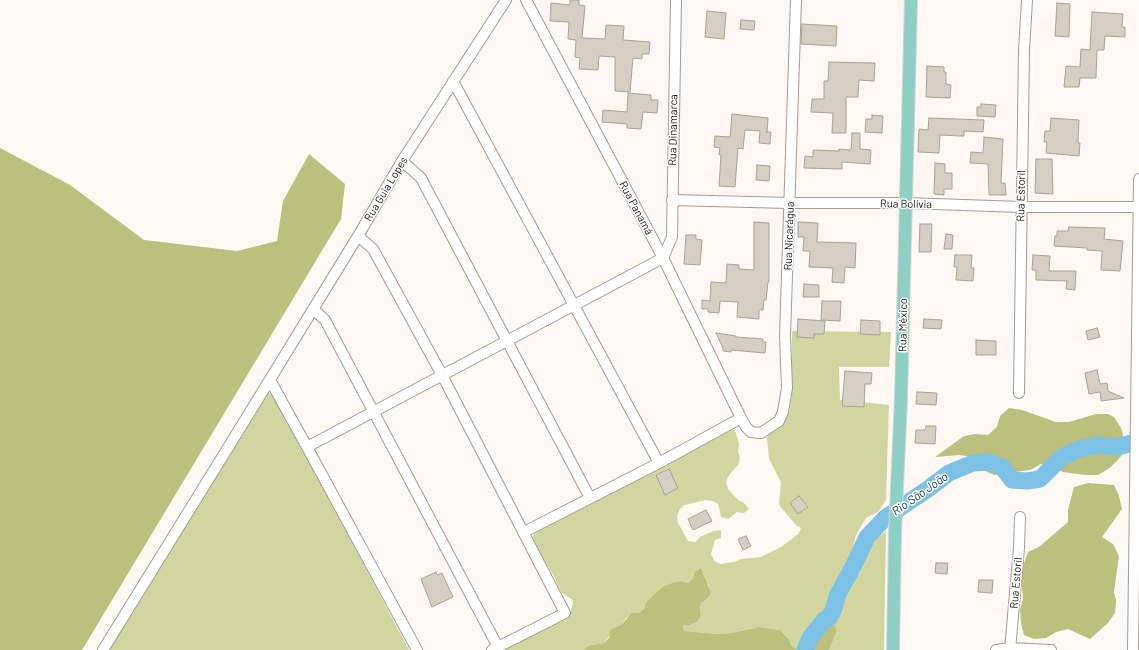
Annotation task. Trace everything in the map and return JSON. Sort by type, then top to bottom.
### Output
[{"type":"main road","name":"Rua México","points":[[893,650],[895,532],[911,0]]},
{"type":"street","name":"Rua Guia Lopes","points":[[103,650],[270,380],[402,161],[506,0]]},
{"type":"street","name":"Rua Panamá","points":[[526,0],[663,258],[741,418]]},
{"type":"street","name":"Rua Dinamarca","points":[[663,258],[672,238],[676,0]]},
{"type":"street","name":"Rua Nicarágua","points":[[741,418],[751,432],[761,433],[779,421],[783,412],[787,388],[785,336],[796,0]]},
{"type":"street","name":"Rua Estoril","points":[[1019,393],[1024,50],[1027,0]]},
{"type":"street","points":[[453,81],[658,463]]},
{"type":"street","points":[[402,161],[421,178],[590,498]]},
{"type":"street","points":[[1133,650],[1139,179]]},
{"type":"street","name":"Rua Bolívia","points":[[672,200],[790,203],[906,203],[1021,207],[1138,207]]},
{"type":"street","points":[[313,309],[326,320],[495,648],[565,613],[442,375],[373,249],[358,236]]},
{"type":"street","points":[[308,447],[663,258]]},
{"type":"street","points":[[270,380],[308,447],[417,650]]},
{"type":"street","points":[[524,532],[658,463],[741,418]]},
{"type":"street","name":"Rua Estoril","points":[[1010,649],[1019,548],[1020,517]]},
{"type":"street","points":[[996,650],[1051,650]]},
{"type":"green space","points":[[0,148],[70,185],[144,240],[237,251],[277,241],[283,201],[309,154],[345,184],[341,219],[82,650],[0,650]]},
{"type":"green space","points":[[792,331],[891,332],[889,367],[839,367],[840,400],[889,405],[886,500],[878,512],[866,518],[856,535],[851,557],[832,599],[830,611],[820,618],[814,628],[796,649],[791,645],[789,639],[780,630],[759,627],[732,633],[718,634],[684,631],[683,625],[690,625],[697,622],[701,616],[701,603],[707,599],[709,586],[705,580],[704,574],[695,572],[692,579],[688,583],[681,581],[674,582],[662,587],[646,602],[644,609],[626,618],[622,624],[616,627],[604,643],[590,645],[583,650],[500,650],[569,614],[572,607],[573,600],[562,593],[554,576],[534,543],[533,536],[537,530],[728,428],[735,430],[739,444],[738,451],[740,458],[738,465],[729,475],[726,482],[728,489],[749,509],[744,513],[737,512],[728,519],[721,517],[718,504],[713,501],[705,500],[685,505],[680,509],[677,516],[678,523],[688,541],[695,542],[706,534],[721,530],[721,538],[715,540],[711,554],[714,561],[720,564],[734,562],[741,559],[761,557],[781,547],[798,534],[801,528],[796,525],[779,505],[781,482],[769,459],[767,437],[787,418],[790,409],[792,395]]},
{"type":"green space","points":[[267,393],[274,395],[409,650],[109,650]]},
{"type":"green space","points":[[1009,408],[1022,410],[1056,422],[1069,422],[1096,414],[1108,414],[1114,417],[1121,428],[1125,451],[1108,469],[1098,475],[1063,472],[1041,464],[1030,470],[994,475],[983,470],[982,458],[959,455],[935,457],[964,436],[975,434],[988,435],[997,427],[1000,416]]},
{"type":"green space","points":[[1088,483],[1114,485],[1119,496],[1122,509],[1102,537],[1113,544],[1119,556],[1114,592],[1116,601],[1115,613],[1108,623],[1090,639],[1068,629],[1056,632],[1046,638],[1034,639],[1024,635],[1021,623],[1020,610],[1023,599],[1021,575],[1024,563],[1028,552],[1039,547],[1068,522],[1068,510],[1074,487]]},
{"type":"green space","points":[[886,531],[884,650],[829,650],[837,631],[828,626],[822,629],[837,612],[843,589],[860,573],[862,561],[867,550],[874,540]]},
{"type":"green space","points":[[701,568],[711,593],[707,599],[701,603],[701,616],[697,622],[690,625],[683,625],[684,631],[718,634],[732,633],[759,627],[780,630],[789,639],[791,645],[796,649],[814,640],[822,629],[834,625],[837,631],[829,650],[583,650],[590,645],[604,643],[609,638],[610,630],[622,624],[632,613],[638,613],[644,609],[646,602],[662,587],[674,582],[681,581],[688,583],[692,579],[695,572]]},
{"type":"building","points":[[570,0],[579,0],[579,5],[585,6],[582,38],[605,39],[606,25],[624,26],[623,40],[650,42],[649,54],[642,54],[642,59],[633,58],[630,92],[615,91],[615,57],[599,56],[598,70],[579,69],[580,58],[575,57],[576,40],[568,39],[569,22],[550,21],[551,3],[570,5]]},
{"type":"building","points":[[1057,3],[1070,4],[1069,37],[1055,36]]},
{"type":"building","points":[[707,11],[726,13],[724,39],[705,37]]},
{"type":"building","points":[[1092,12],[1123,14],[1122,27],[1125,27],[1125,37],[1105,36],[1104,50],[1097,50],[1096,78],[1080,78],[1079,87],[1064,87],[1066,66],[1080,67],[1081,49],[1090,50]]},
{"type":"building","points":[[741,20],[755,21],[754,30],[740,29]]},
{"type":"building","points":[[802,24],[837,26],[836,46],[801,44]]},
{"type":"building","points":[[829,62],[875,63],[874,81],[859,80],[858,97],[846,97],[846,133],[832,133],[833,113],[811,112],[812,99],[824,99],[824,81],[828,81]]},
{"type":"building","points":[[927,66],[944,67],[944,72],[946,72],[946,84],[951,85],[950,98],[926,97]]},
{"type":"building","points":[[628,93],[651,95],[651,100],[658,100],[657,113],[643,112],[641,129],[627,128],[627,124],[602,122],[603,110],[627,112]]},
{"type":"building","points":[[981,104],[996,105],[995,117],[977,116],[977,107],[981,107]]},
{"type":"building","points":[[732,114],[768,118],[767,132],[771,132],[770,144],[759,143],[760,131],[745,130],[743,149],[738,148],[735,187],[719,186],[721,155],[719,155],[720,148],[714,147],[715,136],[730,137]]},
{"type":"building","points":[[872,115],[883,116],[882,133],[865,132],[866,119],[872,119]]},
{"type":"building","points":[[929,118],[984,120],[983,132],[964,131],[964,136],[940,135],[939,153],[918,152],[919,129],[928,130]]},
{"type":"building","points":[[1051,118],[1079,120],[1079,156],[1046,153],[1047,142],[1044,142],[1045,131],[1050,131]]},
{"type":"building","points":[[852,133],[860,133],[860,149],[871,150],[870,164],[842,162],[842,169],[804,168],[805,156],[813,157],[813,150],[851,150]]},
{"type":"building","points":[[984,137],[1003,139],[1001,183],[1005,183],[1006,195],[989,195],[988,164],[970,163],[971,152],[983,153]]},
{"type":"building","points":[[1036,159],[1052,159],[1053,194],[1035,193]]},
{"type":"building","points":[[935,163],[945,164],[945,173],[952,173],[952,189],[944,189],[944,195],[934,194]]},
{"type":"building","points":[[757,165],[770,166],[769,181],[756,180]]},
{"type":"building","points":[[754,222],[769,223],[769,282],[763,310],[759,310],[759,319],[737,317],[738,302],[720,301],[719,313],[708,312],[708,309],[702,309],[702,300],[710,301],[711,282],[726,283],[727,264],[739,265],[739,269],[754,270]]},
{"type":"building","points":[[798,222],[818,223],[817,242],[856,243],[855,268],[845,267],[844,283],[832,282],[833,268],[809,267],[810,251],[803,251],[804,237],[798,237]]},
{"type":"building","points":[[920,224],[932,224],[931,252],[919,252]]},
{"type":"building","points":[[1069,227],[1105,228],[1104,239],[1123,241],[1120,271],[1101,270],[1102,251],[1087,250],[1087,248],[1054,246],[1057,231],[1068,231]]},
{"type":"building","points":[[946,234],[953,235],[952,249],[944,249]]},
{"type":"building","points":[[686,235],[696,235],[696,239],[702,240],[700,265],[684,264]]},
{"type":"building","points":[[955,255],[972,255],[971,268],[974,268],[973,281],[956,280],[957,267],[954,267]]},
{"type":"building","points":[[1033,255],[1050,256],[1049,271],[1076,271],[1075,290],[1066,289],[1067,281],[1036,280],[1036,270],[1032,270]]},
{"type":"building","points":[[804,284],[819,285],[819,297],[803,297]]},
{"type":"building","points":[[822,301],[841,301],[840,321],[821,320]]},
{"type":"building","points":[[798,319],[825,321],[824,334],[814,334],[814,338],[797,337]]},
{"type":"building","points":[[924,319],[942,320],[941,329],[923,328]]},
{"type":"building","points":[[861,320],[880,321],[880,335],[860,334]]},
{"type":"building","points":[[1097,328],[1100,337],[1088,340],[1086,331]]},
{"type":"building","points":[[716,333],[736,337],[763,339],[763,342],[766,342],[765,353],[731,350],[731,352],[723,351]]},
{"type":"building","points":[[976,340],[996,341],[996,355],[976,355]]},
{"type":"building","points":[[1097,370],[1100,384],[1107,383],[1108,391],[1124,398],[1101,401],[1100,392],[1089,394],[1085,373]]},
{"type":"building","points":[[845,371],[872,373],[871,384],[865,384],[864,407],[842,406]]},
{"type":"building","points":[[917,392],[937,393],[936,405],[916,404]]},
{"type":"building","points":[[926,426],[936,426],[935,444],[915,443],[916,430],[925,430]]},
{"type":"building","points":[[669,469],[678,488],[665,495],[656,475]]},
{"type":"building","points":[[799,496],[808,507],[798,514],[790,503]]},
{"type":"building","points":[[706,510],[712,521],[693,530],[688,519]]},
{"type":"building","points":[[746,536],[751,546],[743,550],[738,539]]},
{"type":"building","points":[[936,563],[948,563],[947,574],[935,573]]},
{"type":"building","points":[[436,572],[437,575],[442,573],[453,597],[432,607],[421,579]]},
{"type":"building","points":[[979,580],[993,580],[992,593],[978,592]]},
{"type":"waterway","name":"Rio São João","points":[[805,650],[810,638],[824,620],[829,618],[833,611],[838,594],[867,537],[885,518],[949,473],[973,463],[988,462],[1002,467],[1012,480],[1027,481],[1040,479],[1062,457],[1079,449],[1098,445],[1118,447],[1139,441]]}]
